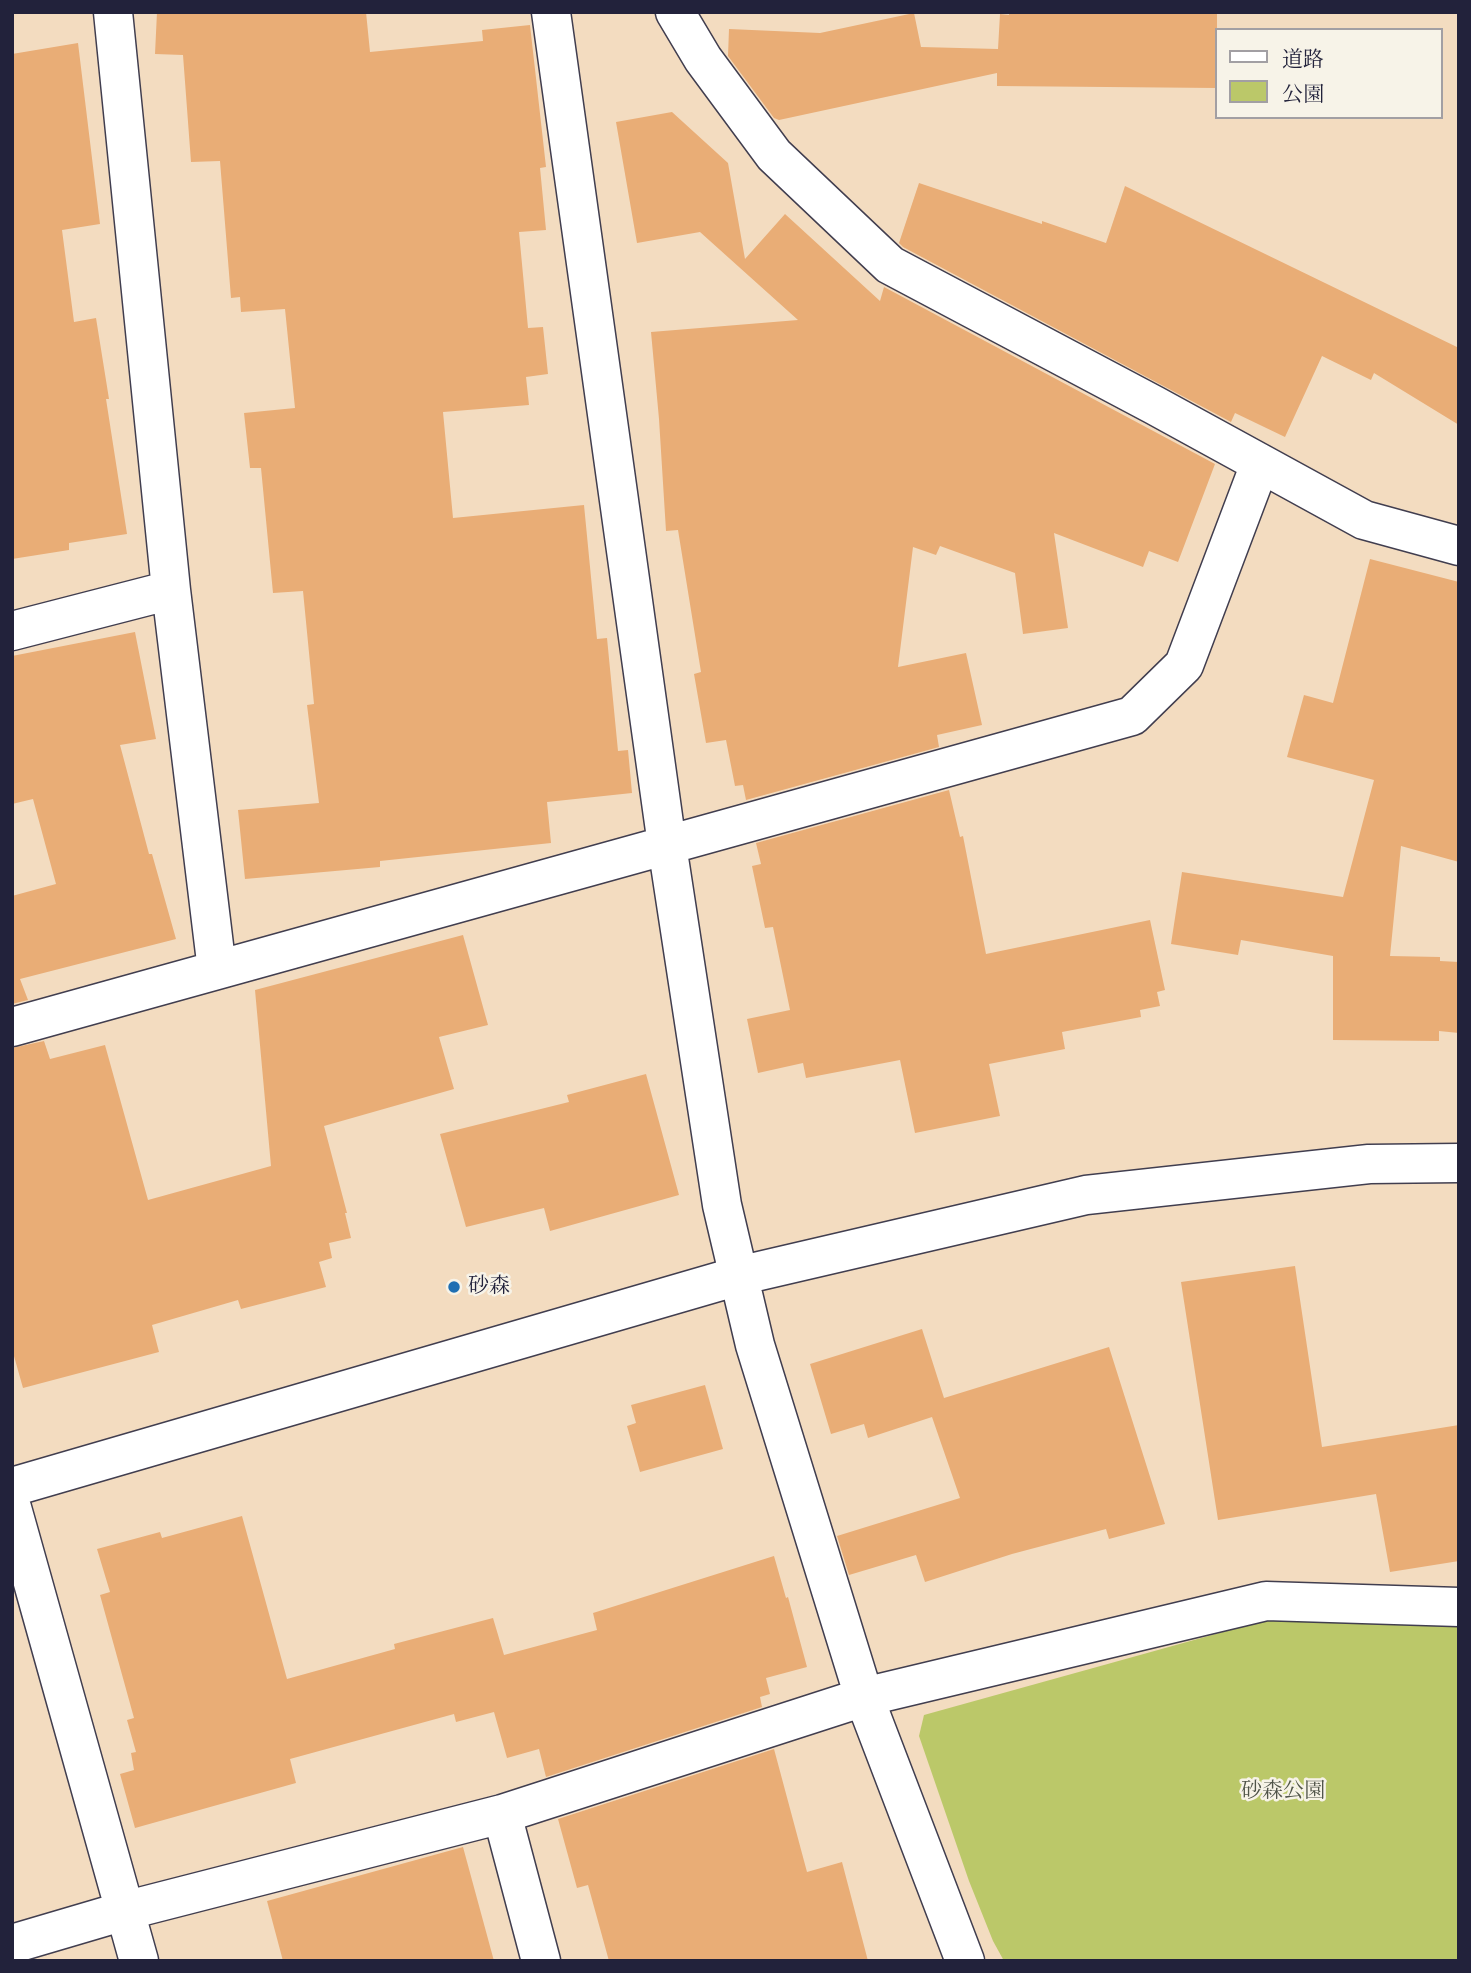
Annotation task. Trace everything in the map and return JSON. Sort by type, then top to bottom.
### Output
[{"type":"street","points":[[113,12],[171,590],[218,970]]},
{"type":"street","points":[[551,12],[667,845],[722,1205],[755,1345],[864,1697],[965,1961]]},
{"type":"street","points":[[674,12],[703,59],[774,155],[890,265],[1364,520],[1459,546]]},
{"type":"street","points":[[12,1027],[1132,716],[1184,665],[1260,464]]},
{"type":"street","points":[[12,631],[171,590]]},
{"type":"street","points":[[12,1487],[738,1276],[1086,1195],[1368,1164],[1459,1163]]},
{"type":"street","points":[[12,1508],[139,1961]]},
{"type":"street","points":[[12,1944],[124,1911],[502,1814],[864,1697],[1266,1601],[1459,1607]]},
{"type":"street","points":[[502,1814],[541,1961]]},
{"type":"green space","name":"砂森公園","points":[[1266,1620],[1459,1624],[1459,1961],[1004,1961],[969,1881],[919,1736],[924,1715]]},
{"type":"building","points":[[157,12],[366,12],[370,52],[483,41],[482,30],[530,25],[546,167],[540,168],[546,230],[519,232],[528,328],[543,327],[548,374],[526,377],[529,405],[443,412],[453,518],[584,505],[597,639],[607,638],[618,751],[628,750],[632,793],[547,802],[551,843],[380,861],[380,867],[245,879],[238,810],[319,803],[307,705],[314,704],[303,591],[273,593],[261,468],[250,468],[244,413],[295,408],[285,309],[241,312],[240,297],[231,298],[220,161],[191,162],[183,55],[155,54]]},
{"type":"building","points":[[1009,12],[1217,12],[1216,88],[997,86],[997,73],[779,120],[774,118],[728,56],[729,29],[820,33],[914,13],[921,47],[998,49],[1000,14],[1009,15]]},
{"type":"building","points":[[78,43],[100,224],[62,230],[74,322],[96,318],[127,534],[69,543],[69,550],[12,559],[12,54]]},
{"type":"building","points":[[672,112],[728,163],[745,259],[785,214],[880,301],[884,287],[1215,464],[1178,562],[1149,551],[1143,567],[1054,533],[1068,628],[1023,634],[1015,573],[940,546],[936,555],[913,547],[898,667],[966,653],[982,725],[937,735],[939,747],[746,800],[743,785],[735,786],[726,740],[706,743],[694,674],[701,672],[678,530],[666,531],[651,332],[798,320],[700,232],[637,243],[616,122]]},
{"type":"building","points":[[919,183],[1106,243],[1125,186],[1459,348],[1459,425],[1374,373],[1371,380],[1322,356],[1285,437],[1235,413],[1231,422],[903,247],[899,243]]},
{"type":"building","points":[[1370,559],[1459,582],[1459,862],[1401,846],[1390,956],[1440,957],[1440,961],[1459,962],[1459,1033],[1439,1031],[1439,1041],[1333,1040],[1333,956],[1241,940],[1238,955],[1171,944],[1182,872],[1343,897],[1374,780],[1287,757],[1304,695],[1333,703]]},
{"type":"building","points":[[135,632],[156,739],[120,745],[149,854],[152,854],[176,939],[20,979],[28,1000],[12,1004],[12,896],[56,884],[33,799],[12,804],[12,656]]},
{"type":"building","points":[[949,790],[960,837],[963,836],[986,954],[1150,920],[1165,990],[1157,992],[1160,1006],[1140,1010],[1141,1017],[1062,1032],[1065,1049],[989,1064],[1000,1116],[915,1133],[900,1060],[806,1078],[803,1063],[758,1073],[747,1019],[790,1010],[773,927],[765,928],[752,866],[761,864],[756,843]]},
{"type":"building","points":[[463,935],[488,1025],[439,1037],[454,1089],[324,1126],[351,1238],[329,1243],[332,1258],[319,1262],[326,1287],[241,1309],[238,1300],[152,1325],[159,1352],[23,1388],[12,1349],[12,1048],[44,1041],[50,1059],[105,1045],[148,1200],[271,1166],[255,990]]},
{"type":"building","points":[[646,1074],[679,1195],[550,1231],[544,1208],[466,1227],[440,1134],[569,1102],[567,1095]]},
{"type":"building","points":[[1295,1266],[1322,1447],[1459,1425],[1459,1561],[1390,1572],[1376,1494],[1218,1520],[1181,1282]]},
{"type":"building","points":[[922,1329],[944,1398],[1109,1347],[1165,1524],[1109,1539],[1106,1529],[1012,1554],[925,1582],[916,1555],[849,1575],[837,1536],[960,1498],[932,1417],[868,1438],[864,1424],[831,1434],[810,1364]]},
{"type":"building","points":[[705,1385],[723,1449],[640,1472],[627,1426],[636,1423],[631,1405]]},
{"type":"building","points":[[242,1516],[287,1679],[395,1649],[394,1644],[493,1618],[504,1655],[597,1630],[593,1613],[774,1556],[807,1667],[766,1678],[770,1694],[760,1697],[762,1707],[546,1777],[539,1749],[507,1758],[494,1712],[456,1722],[454,1714],[290,1759],[296,1783],[135,1828],[120,1774],[134,1770],[131,1753],[136,1752],[127,1720],[134,1718],[100,1595],[110,1592],[97,1549],[160,1532],[162,1538]]},
{"type":"building","points":[[774,1749],[807,1872],[842,1862],[868,1961],[609,1961],[588,1885],[577,1888],[558,1819]]},
{"type":"building","points":[[463,1847],[494,1961],[283,1961],[267,1901]]},
{"type":"place","name":"砂森","points":[[454,1287]]}]
